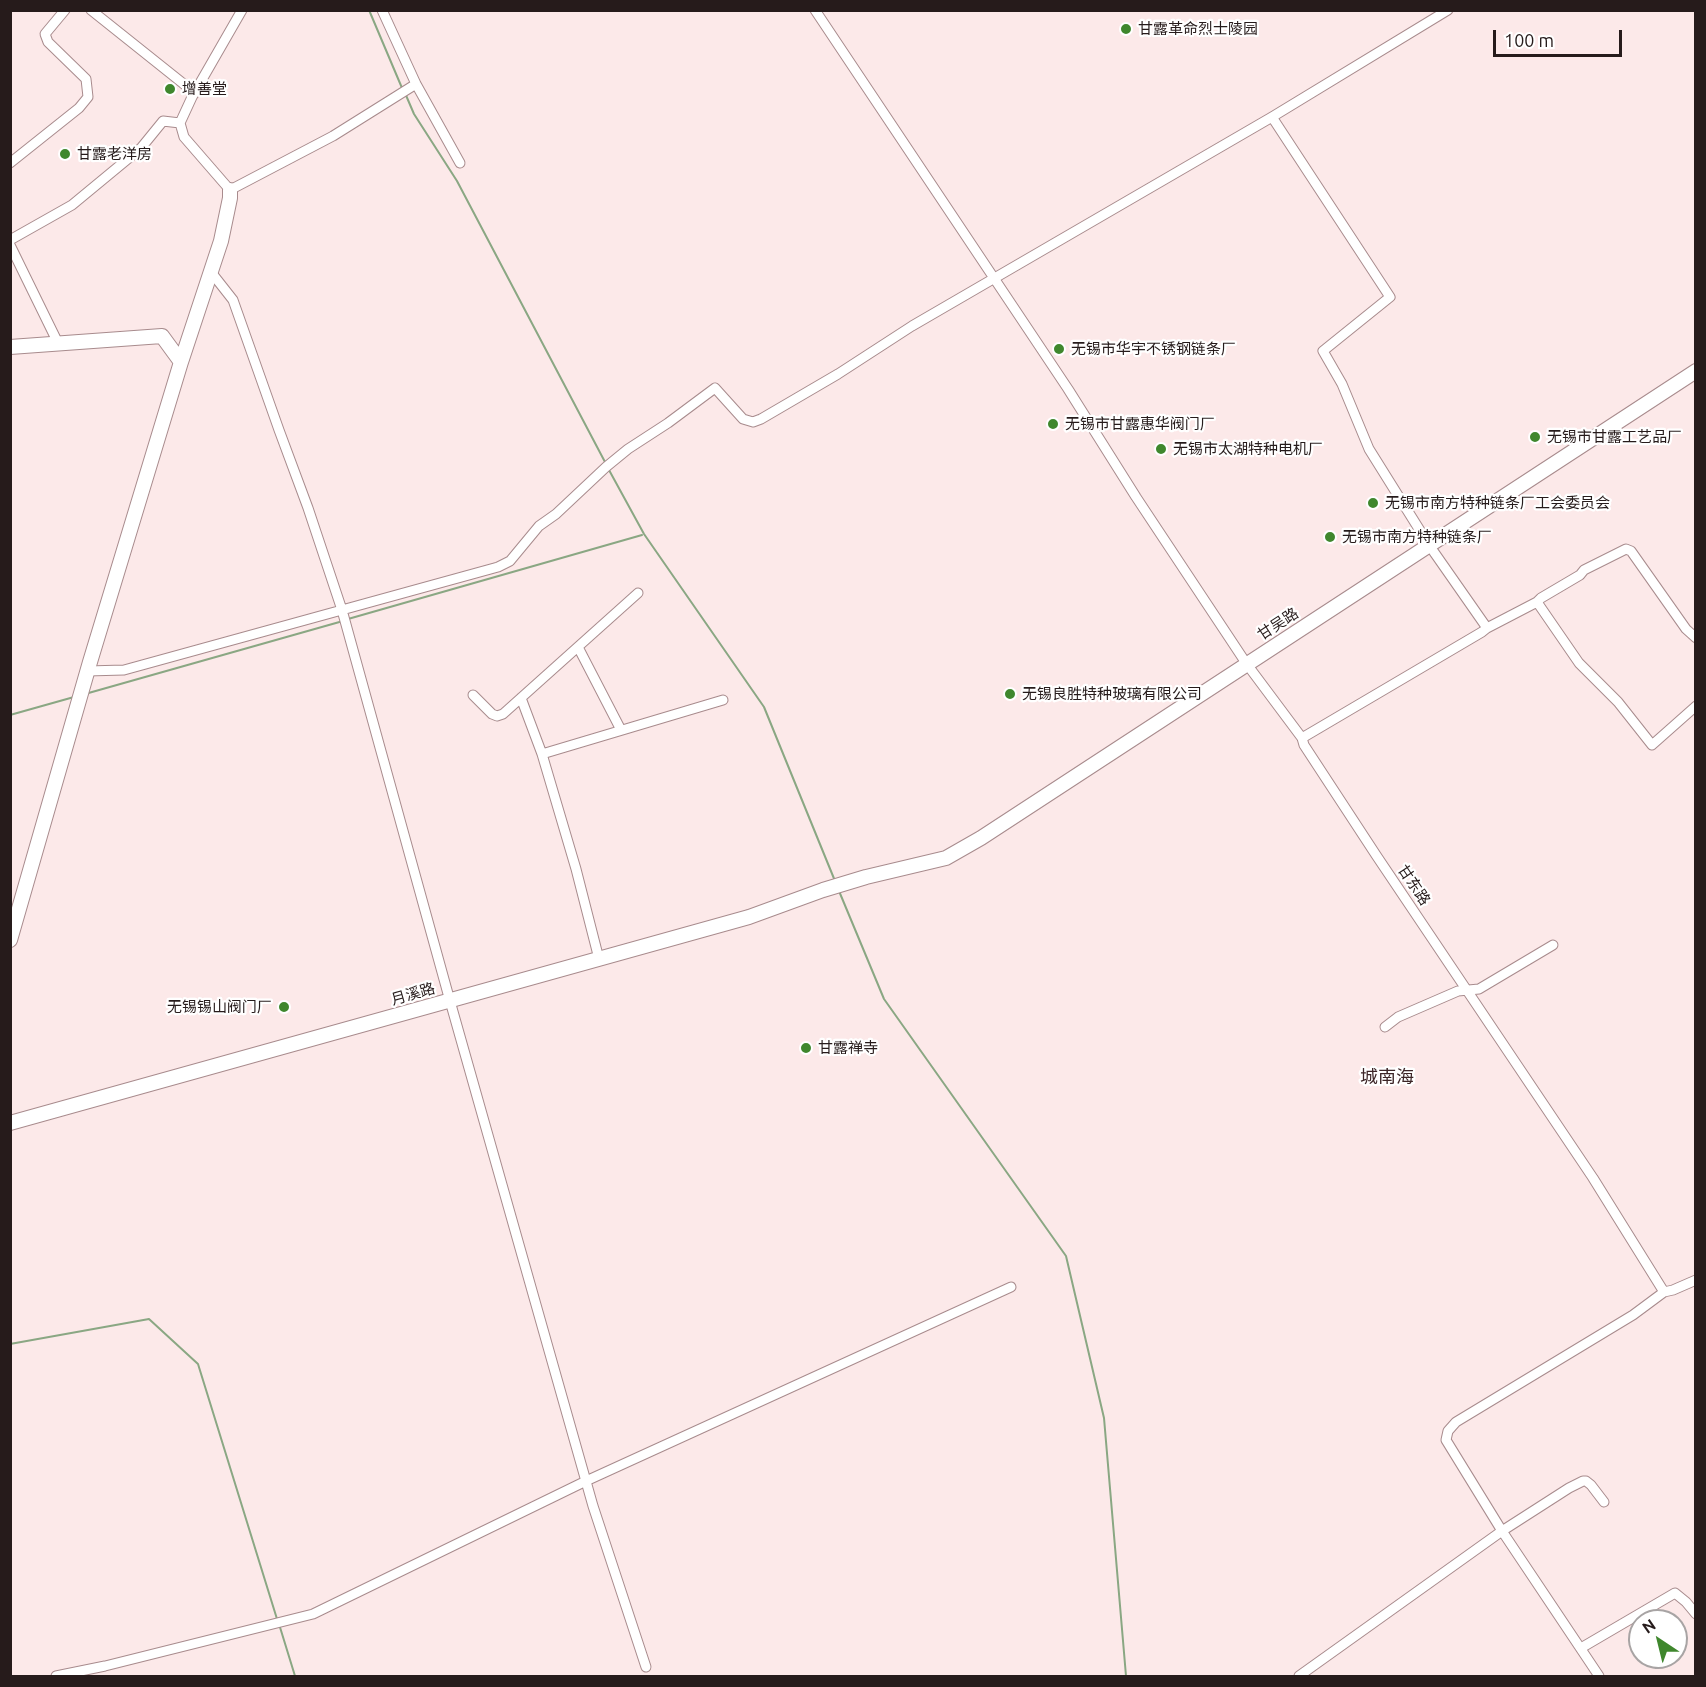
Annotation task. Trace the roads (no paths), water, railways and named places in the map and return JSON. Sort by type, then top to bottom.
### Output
[{"type":"street","points":[[10,163],[79,108],[88,97],[86,79],[48,42],[45,34],[65,10]]},
{"type":"street","points":[[91,10],[195,93]]},
{"type":"street","points":[[10,940],[87,671],[181,362],[221,241],[231,190],[184,136],[180,123],[242,10]]},
{"type":"street","points":[[382,10],[413,86],[460,163]]},
{"type":"street","name":"甘东路","points":[[815,10],[1068,389],[1136,497],[1247,664],[1302,738],[1304,745],[1330,785],[1593,1178],[1664,1292]]},
{"type":"street","points":[[87,671],[124,670],[343,612],[498,567],[510,561],[539,526],[556,514],[606,467],[715,388],[743,419],[753,422],[761,419],[838,374],[912,326],[1272,117],[1448,10]]},
{"type":"street","points":[[231,190],[333,136],[413,86]]},
{"type":"street","points":[[1272,117],[1390,297],[1323,351],[1342,384],[1369,449],[1429,545],[1487,628]]},
{"type":"street","points":[[10,240],[72,205],[141,148],[163,122],[180,123]]},
{"type":"street","points":[[10,244],[58,343]]},
{"type":"street","points":[[211,272],[233,300],[343,612],[586,1481],[646,1667]]},
{"type":"street","points":[[10,347],[162,336],[181,362]]},
{"type":"street","name":"甘吴路","points":[[823,890],[946,858],[981,838],[1695,371]]},
{"type":"street","points":[[1302,738],[1487,628],[1538,602],[1540,598],[1580,575],[1584,570],[1626,549],[1631,551],[1686,629],[1695,638]]},
{"type":"street","points":[[472,694],[492,714],[497,716],[503,714],[638,592]]},
{"type":"street","points":[[1538,602],[1579,663],[1618,702],[1653,745],[1695,706]]},
{"type":"street","points":[[578,647],[621,730]]},
{"type":"street","points":[[521,698],[542,754],[576,869],[599,959]]},
{"type":"street","points":[[542,754],[723,700]]},
{"type":"street","name":"月溪路","points":[[10,1123],[749,917],[823,890]]},
{"type":"street","points":[[1385,1027],[1398,1017],[1458,991],[1479,989],[1553,945]]},
{"type":"street","points":[[1599,1677],[1502,1531],[1446,1440],[1448,1431],[1456,1422],[1634,1316],[1664,1292],[1695,1280]]},
{"type":"street","points":[[56,1677],[313,1614],[586,1481],[1011,1287]]},
{"type":"street","points":[[1299,1676],[1502,1531],[1582,1481],[1591,1485],[1604,1502]]},
{"type":"street","points":[[1581,1648],[1675,1593],[1695,1614]]},
{"type":"waterway","points":[[369,10],[402,88]]},
{"type":"waterway","points":[[405,93],[414,114],[457,181],[605,462]]},
{"type":"waterway","points":[[609,470],[644,534],[764,707],[835,881]]},
{"type":"waterway","points":[[348,619],[642,535]]},
{"type":"waterway","points":[[85,694],[343,621]]},
{"type":"waterway","points":[[10,715],[74,697]]},
{"type":"waterway","points":[[839,891],[884,999],[1066,1256],[1104,1418],[1126,1676]]},
{"type":"waterway","points":[[10,1344],[149,1319],[198,1364],[277,1619]]},
{"type":"waterway","points":[[279,1624],[295,1676]]},
{"type":"place","name":"甘露革命烈士陵园","points":[[1126,29]]},
{"type":"place","name":"增善堂","points":[[170,89]]},
{"type":"place","name":"甘露老洋房","points":[[65,154]]},
{"type":"place","name":"无锡市华宇不锈钢链条厂","points":[[1059,349]]},
{"type":"place","name":"无锡市甘露惠华阀门厂","points":[[1053,424]]},
{"type":"place","name":"无锡市甘露工艺品厂","points":[[1535,437]]},
{"type":"place","name":"无锡市太湖特种电机厂","points":[[1161,449]]},
{"type":"place","name":"无锡市南方特种链条厂工会委员会","points":[[1373,503]]},
{"type":"place","name":"无锡市南方特种链条厂","points":[[1330,537]]},
{"type":"place","name":"无锡良胜特种玻璃有限公司","points":[[1010,694]]},
{"type":"place","name":"无锡锡山阀门厂","points":[[284,1007]]},
{"type":"place","name":"甘露禅寺","points":[[806,1048]]},
{"type":"district","name":"城南海","points":[[1387,1077]]}]
